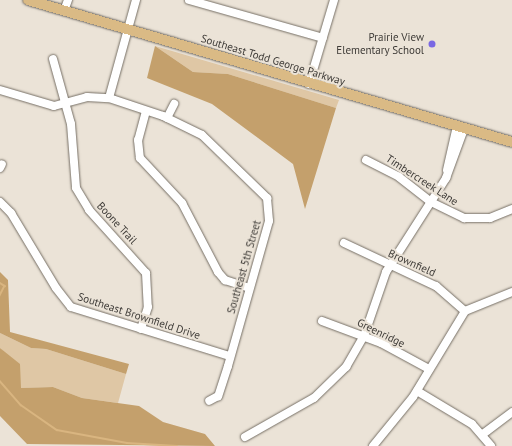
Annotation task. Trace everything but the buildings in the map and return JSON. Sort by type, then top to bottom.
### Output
[{"type":"main road","name":"Southeast Todd George Parkway","points":[[28,0],[64,11],[128,27],[310,84],[512,142]]},
{"type":"street","points":[[64,11],[68,0]]},
{"type":"street","points":[[109,98],[136,0]]},
{"type":"street","points":[[189,0],[323,38]]},
{"type":"street","points":[[310,84],[334,0]]},
{"type":"street","name":"Boone Trail","points":[[52,59],[65,103],[75,153],[76,188],[89,210],[146,273],[148,307],[142,329]]},
{"type":"street","name":"Southeast 5th Street","points":[[0,90],[42,104],[65,103],[87,97],[109,98],[168,118],[202,135],[223,152],[267,198],[270,211],[249,288],[218,396],[209,401]]},
{"type":"street","points":[[168,118],[174,104]]},
{"type":"street","points":[[146,111],[138,140],[140,158],[182,203],[218,272],[225,280],[249,288]]},
{"type":"street","points":[[245,437],[314,398],[346,366],[364,336],[389,266],[446,178],[461,128]]},
{"type":"street","name":"Timbercreek Lane","points":[[366,160],[399,177],[431,202],[450,213],[477,220],[512,209]]},
{"type":"street","name":"Southeast Brownfield Drive","points":[[0,202],[11,213],[56,288],[71,307],[229,356]]},
{"type":"street","name":"Brownfield","points":[[344,243],[389,266],[436,286],[465,311]]},
{"type":"street","points":[[377,445],[417,391],[465,311],[512,292]]},
{"type":"street","name":"Greenridge","points":[[322,321],[364,336],[429,370]]},
{"type":"street","points":[[417,391],[483,434],[491,446]]},
{"type":"street","points":[[483,434],[512,412]]},
{"type":"shaded area","points":[[155,46],[339,100],[336,108],[228,74],[193,72]]},
{"type":"shaded area","points":[[155,46],[193,72],[228,74],[336,108],[305,209],[293,164],[212,104],[147,78]]},
{"type":"shaded area","points":[[0,272],[8,280],[10,332],[129,364],[126,374],[46,349],[31,348],[0,333]]},
{"type":"shaded area","points":[[0,333],[31,348],[46,349],[126,374],[118,403],[82,398],[53,387],[21,388],[6,354],[0,348]]},
{"type":"shaded area","points":[[0,348],[20,364],[21,388],[53,387],[82,398],[139,406],[163,422],[205,434],[215,446],[27,444],[0,416]]},
{"type":"waterway","points":[[0,283],[5,286],[0,296]]},
{"type":"waterway","points":[[0,381],[21,405],[57,430],[127,443],[177,446]]},
{"type":"place","name":"Prairie View Elementary School","points":[[432,44]]}]
